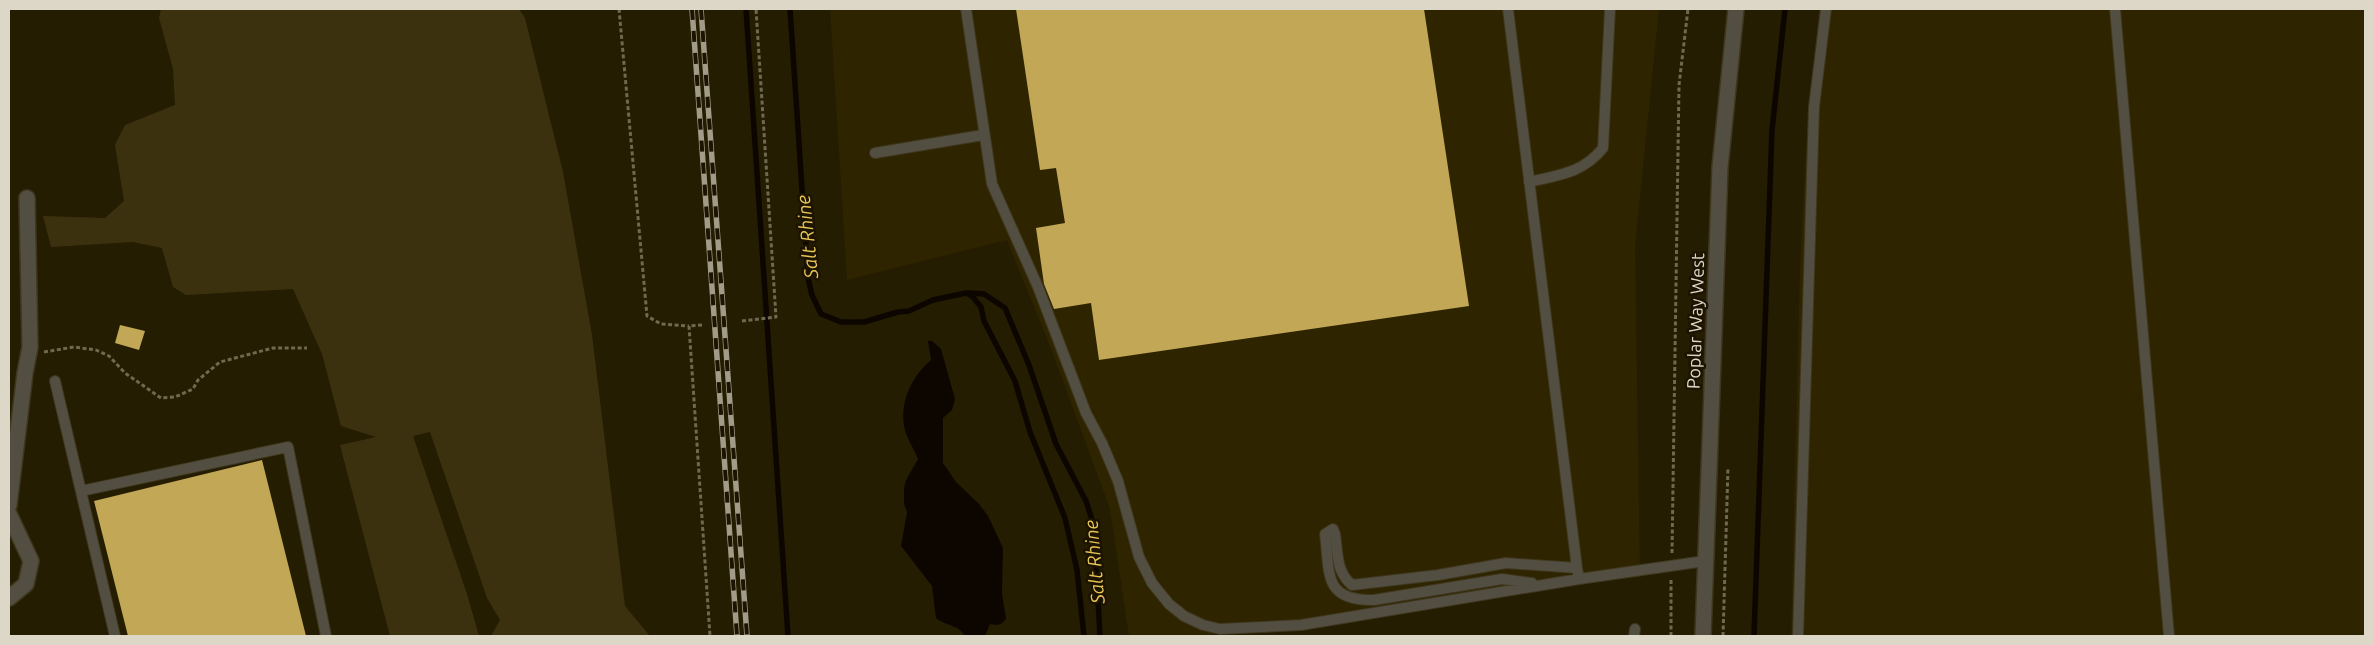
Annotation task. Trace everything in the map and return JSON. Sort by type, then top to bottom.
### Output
[{"type":"street","name":"Poplar Way West","points":[[1703,636],[1720,167],[1736,9]]},
{"type":"street","points":[[9,505],[29,354],[30,304],[26,232],[27,198]]},
{"type":"street","points":[[9,514],[31,561],[26,584],[9,598]]},
{"type":"lane","points":[[966,9],[992,184],[1038,287],[1086,413],[1102,443],[1118,481],[1139,557],[1152,583],[1169,604],[1184,616],[1203,625],[1220,629],[1283,626],[1705,561]]},
{"type":"lane","points":[[1508,9],[1579,579]]},
{"type":"lane","points":[[1529,182],[1573,171],[1592,161],[1602,148],[1610,9]]},
{"type":"lane","points":[[1798,636],[1814,107],[1826,9]]},
{"type":"lane","points":[[2115,9],[2169,636]]},
{"type":"lane","points":[[875,153],[984,135]]},
{"type":"lane","points":[[55,381],[115,636]]},
{"type":"lane","points":[[81,492],[288,447],[326,636]]},
{"type":"lane","points":[[1541,585],[1502,579],[1374,600],[1355,600],[1334,588],[1330,576],[1325,534],[1332,529],[1335,534],[1343,578],[1352,585],[1438,575],[1506,563],[1577,568]]},
{"type":"path","points":[[619,9],[647,316],[661,324],[702,325]]},
{"type":"path","points":[[742,321],[774,318],[756,9]]},
{"type":"path","points":[[1671,636],[1679,85],[1688,9]]},
{"type":"path","points":[[689,326],[710,636]]},
{"type":"path","points":[[29,354],[74,347],[96,350],[109,356],[125,373],[162,398],[175,397],[193,389],[198,380],[220,362],[273,348],[307,348]]},
{"type":"path","points":[[1723,636],[1728,468]]},
{"type":"shaded area","points":[[161,9],[519,9],[525,18],[563,172],[592,335],[625,606],[650,636],[491,636],[500,620],[487,598],[430,432],[413,436],[467,594],[479,636],[390,636],[340,445],[376,437],[341,426],[322,354],[293,289],[186,295],[173,287],[162,248],[133,242],[51,247],[43,216],[105,218],[124,201],[115,145],[125,125],[175,105],[173,69],[159,18]]},
{"type":"shaded area","points":[[830,9],[1659,9],[1635,246],[1640,576],[1202,636],[1129,636],[1110,509],[1052,351],[1007,240],[847,280]]},
{"type":"shaded area","points":[[1819,9],[2365,9],[2365,636],[1791,636],[1800,267],[1806,145]]},
{"type":"shaded area","points":[[928,341],[932,341],[941,349],[955,399],[952,410],[943,418],[943,463],[956,482],[979,504],[988,516],[1003,548],[1002,593],[1006,619],[1003,623],[990,624],[985,636],[965,636],[959,629],[936,618],[932,586],[901,546],[907,512],[904,504],[904,488],[906,480],[918,459],[905,430],[904,407],[913,381],[931,360]]},
{"type":"building","points":[[1016,9],[1424,9],[1469,306],[1099,360],[1091,303],[1054,309],[1044,284],[1036,228],[1065,223],[1056,168],[1040,170]]},
{"type":"building","points":[[120,325],[145,331],[139,350],[115,343]]},
{"type":"building","points":[[262,460],[306,636],[128,636],[94,501]]},
{"type":"waterway","points":[[746,9],[788,636]]},
{"type":"waterway","name":"Salt Rhine","points":[[790,9],[808,278],[812,295],[821,314],[841,322],[864,322],[898,312],[909,311],[933,300],[966,293],[972,296],[981,307],[984,321],[1015,381],[1030,432],[1065,518],[1077,570],[1084,636]]},
{"type":"waterway","points":[[1754,636],[1772,130],[1785,9]]},
{"type":"waterway","name":"Salt Rhine","points":[[968,293],[984,294],[1005,308],[1029,365],[1056,444],[1086,501],[1094,526],[1100,636]]},
{"type":"railway","points":[[692,9],[737,636]]},
{"type":"railway","points":[[701,9],[747,636]]}]
